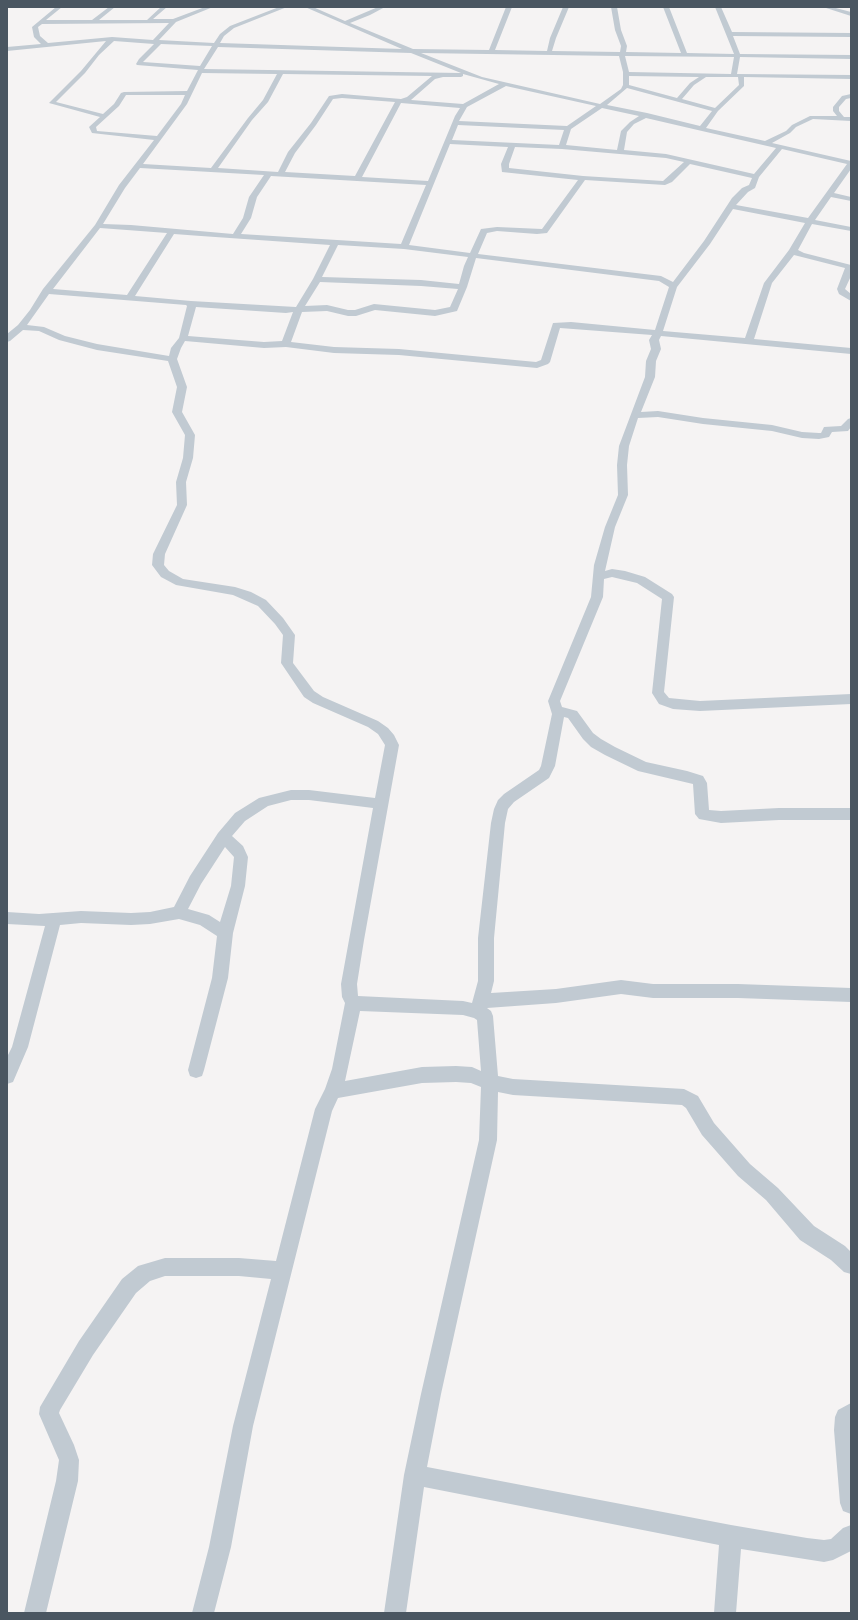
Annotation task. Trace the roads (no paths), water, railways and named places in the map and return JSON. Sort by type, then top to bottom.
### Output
[{"type":"street","points":[[46,45],[37,37],[34,29],[40,22],[59,7]]},
{"type":"street","points":[[93,22],[112,7]]},
{"type":"street","points":[[149,20],[164,7]]},
{"type":"street","points":[[40,22],[174,21],[210,7]]},
{"type":"street","points":[[7,339],[21,327],[46,291],[98,226],[122,187],[184,104],[196,78],[222,35],[232,27],[284,7]]},
{"type":"street","points":[[308,7],[411,51],[459,67],[471,75]]},
{"type":"street","points":[[345,23],[382,7]]},
{"type":"street","points":[[491,52],[510,7]]},
{"type":"street","points":[[550,53],[553,38],[566,7]]},
{"type":"street","points":[[456,123],[568,128],[603,106],[621,92],[626,86],[626,74],[622,57],[624,53],[624,46],[618,30],[614,7]]},
{"type":"street","points":[[666,7],[684,54]]},
{"type":"street","points":[[702,128],[716,110],[742,85],[738,76],[737,54],[718,7]]},
{"type":"street","points":[[826,7],[851,14]]},
{"type":"street","points":[[174,21],[139,64],[202,70],[471,75],[504,84],[647,115],[851,163],[810,221],[793,251],[768,284],[749,341]]},
{"type":"street","points":[[730,34],[851,35]]},
{"type":"street","points":[[104,116],[52,104],[83,72],[96,54],[112,40]]},
{"type":"street","points":[[7,49],[112,40],[411,51],[737,54],[851,57]]},
{"type":"street","points":[[551,46],[574,53]]},
{"type":"street","points":[[468,58],[476,52]]},
{"type":"street","points":[[794,56],[799,62]]},
{"type":"street","points":[[804,68],[810,77]]},
{"type":"street","points":[[213,170],[250,119],[266,101],[281,72]]},
{"type":"street","points":[[400,100],[410,98],[433,78],[447,74]]},
{"type":"street","points":[[626,74],[851,77]]},
{"type":"street","points":[[667,82],[684,79],[690,76]]},
{"type":"street","points":[[679,99],[692,84],[704,76]]},
{"type":"street","points":[[280,174],[292,152],[314,124],[331,97],[342,96],[464,106],[504,84]]},
{"type":"street","points":[[621,92],[651,85]]},
{"type":"street","points":[[626,86],[716,110]]},
{"type":"street","points":[[159,138],[94,132],[92,127],[117,105],[123,94],[190,93]]},
{"type":"street","points":[[839,119],[841,117],[836,111],[836,107],[844,97],[851,96]]},
{"type":"street","points":[[357,179],[400,100]]},
{"type":"street","points":[[404,247],[464,106]]},
{"type":"street","points":[[620,152],[624,131],[632,123],[647,115]]},
{"type":"street","points":[[767,143],[788,132],[794,126],[811,118],[851,119]]},
{"type":"street","points":[[562,147],[568,128]]},
{"type":"street","points":[[449,142],[512,146],[562,147],[666,156],[756,177]]},
{"type":"street","points":[[512,146],[505,164],[505,170],[583,178],[665,182],[689,161]]},
{"type":"street","points":[[395,1613],[415,1476],[431,1394],[486,1148],[490,1083],[484,1016],[480,1006],[486,981],[486,938],[498,823],[501,809],[503,804],[509,798],[544,774],[551,756],[558,711],[554,700],[597,597],[600,566],[610,527],[623,495],[622,465],[624,446],[650,377],[651,361],[656,349],[654,340],[658,333],[673,287],[708,242],[731,206],[745,190],[752,186],[756,177],[781,146]]},
{"type":"street","points":[[138,166],[430,183]]},
{"type":"street","points":[[236,236],[247,218],[253,197],[270,173]]},
{"type":"street","points":[[46,291],[190,304],[286,310],[328,308],[348,313],[356,313],[377,307],[436,313],[454,309],[482,232],[485,230],[497,229],[538,232],[546,230],[583,178]]},
{"type":"street","points":[[829,194],[851,199]]},
{"type":"street","points":[[731,206],[851,230]]},
{"type":"street","points":[[98,226],[404,247],[661,279],[668,282],[673,287]]},
{"type":"street","points":[[130,298],[172,231]]},
{"type":"street","points":[[286,344],[299,309],[317,279],[335,243]]},
{"type":"street","points":[[793,251],[801,255],[850,267],[841,289],[842,292],[851,298]]},
{"type":"street","points":[[317,279],[421,283],[463,287]]},
{"type":"street","points":[[190,304],[192,308],[183,338],[176,348],[172,359],[182,387],[178,412],[190,436],[186,465],[181,482],[182,505],[180,514],[159,554],[158,565],[165,574],[180,582],[235,591],[247,595],[262,604],[279,621],[289,634],[287,663],[309,694],[318,700],[373,724],[383,731],[392,745],[359,920],[349,984],[350,997],[353,1003],[340,1069],[333,1091],[324,1109],[243,1426],[220,1547],[203,1613]]},
{"type":"street","points":[[183,338],[264,345],[286,344],[334,350],[431,355],[537,365],[545,362],[555,326],[571,325],[851,351]]},
{"type":"street","points":[[21,327],[40,329],[97,347],[172,359]]},
{"type":"street","points":[[635,415],[656,414],[703,421],[772,428],[796,434],[819,436],[825,435],[828,429],[844,429],[851,421]]},
{"type":"street","points":[[599,577],[612,573],[625,575],[641,580],[668,597],[658,693],[664,701],[673,704],[700,706],[851,698]]},
{"type":"street","points":[[558,711],[572,714],[580,727],[596,743],[616,754],[643,767],[687,776],[698,780],[700,783],[702,814],[704,815],[721,817],[780,814],[851,814]]},
{"type":"street","points":[[179,913],[195,880],[231,826],[240,817],[264,802],[285,797],[309,795],[382,804]]},
{"type":"street","points":[[196,1070],[220,978],[225,933],[238,886],[241,857],[238,850],[223,837]]},
{"type":"street","points":[[7,918],[39,920],[81,917],[150,918],[179,913],[204,920],[215,925],[225,933]]},
{"type":"street","points":[[7,1076],[20,1047],[54,919]]},
{"type":"street","points":[[353,1003],[463,1008],[621,987],[653,991],[738,991],[851,995]]},
{"type":"street","points":[[333,1091],[422,1075],[442,1073],[472,1076],[490,1083],[532,1089],[675,1095],[689,1099],[708,1129],[734,1160],[772,1194],[807,1233],[838,1254],[851,1265]]},
{"type":"street","points":[[35,1613],[67,1481],[69,1460],[67,1452],[49,1414],[50,1407],[86,1348],[129,1286],[145,1273],[165,1267],[239,1267],[283,1271]]},
{"type":"street","points":[[851,1413],[845,1416],[844,1420],[851,1503]]},
{"type":"street","points":[[415,1476],[731,1536],[824,1551],[844,1544],[851,1536]]},
{"type":"street","points":[[725,1613],[731,1536]]}]
